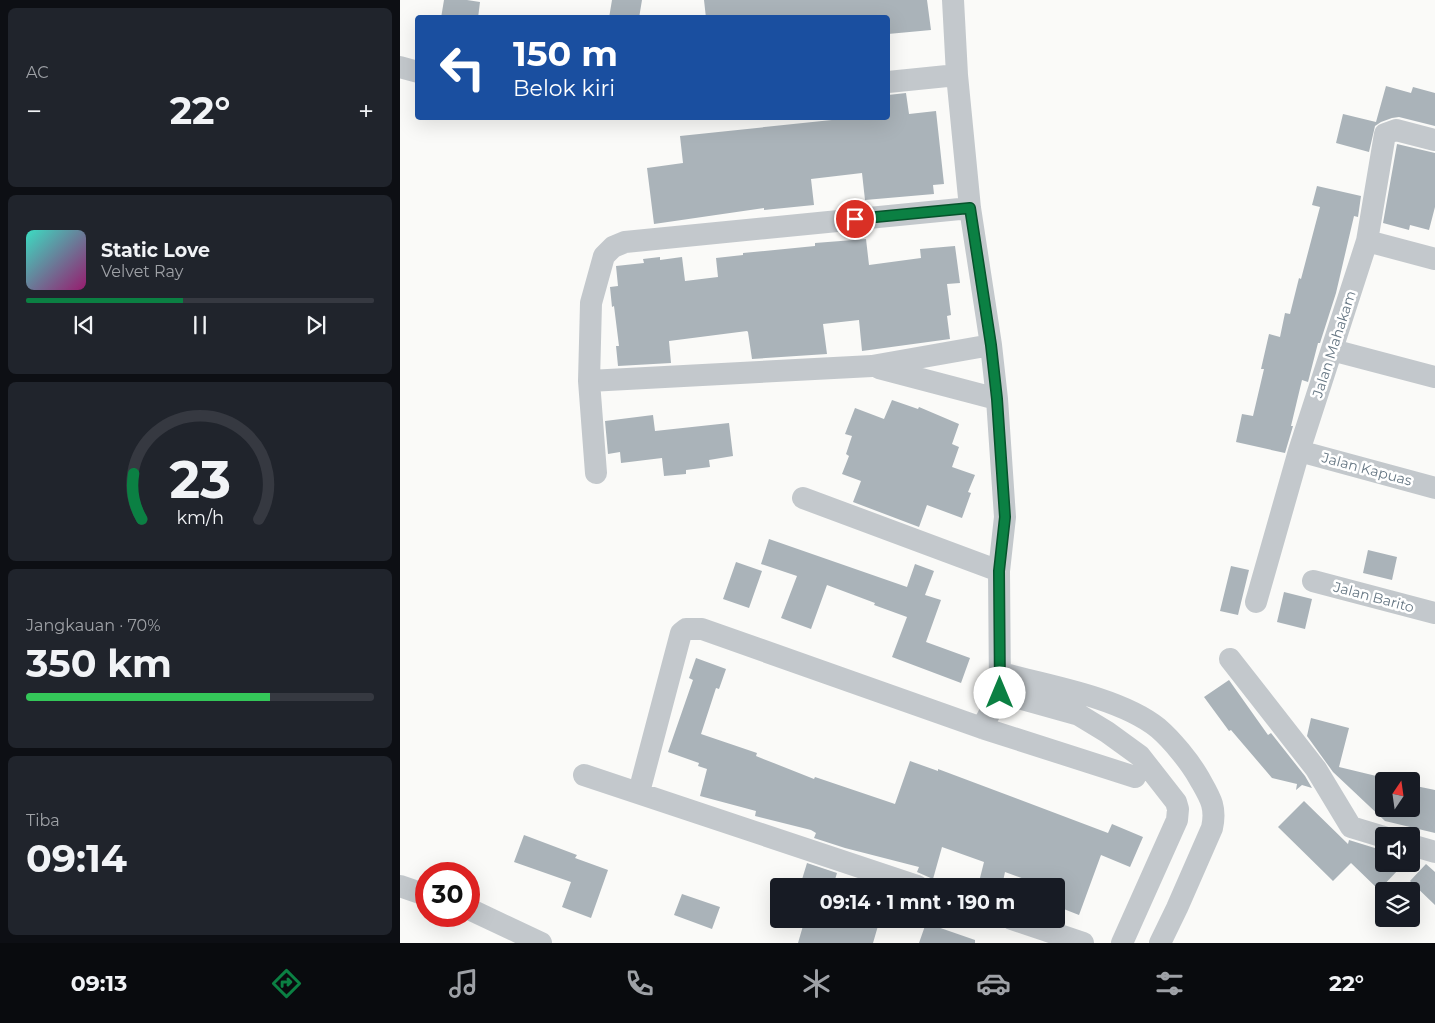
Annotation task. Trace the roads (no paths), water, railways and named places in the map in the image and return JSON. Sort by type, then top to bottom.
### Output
[{"type":"street","points":[[953,0],[957,76],[970,208],[991,345],[997,399],[1005,517],[999,571],[1000,683],[982,728]]},
{"type":"street","points":[[400,67],[415,71]]},
{"type":"street","points":[[890,82],[957,76]]},
{"type":"street","name":"Jalan Mahakam","points":[[1256,602],[1299,451],[1367,241],[1385,134],[1396,130],[1435,140]]},
{"type":"street","points":[[596,473],[589,381],[592,303],[604,256],[613,247],[625,242],[970,208]]},
{"type":"street","points":[[1367,241],[1435,260]]},
{"type":"street","points":[[589,381],[872,366],[991,345]]},
{"type":"street","points":[[1332,350],[1435,377]]},
{"type":"street","points":[[872,366],[997,399]]},
{"type":"street","name":"Jalan Kapuas","points":[[1299,451],[1435,488]]},
{"type":"street","points":[[803,498],[999,571]]},
{"type":"street","name":"Jalan Barito","points":[[1313,581],[1435,613]]},
{"type":"street","points":[[639,792],[681,633],[686,629],[702,629],[982,728],[1135,777]]},
{"type":"street","points":[[1230,659],[1316,769],[1351,827],[1375,835]]},
{"type":"street","points":[[1000,683],[1079,715],[1100,728],[1140,756],[1176,802],[1178,809],[1177,820],[1122,943]]},
{"type":"street","points":[[1000,683],[1067,690],[1117,705],[1158,728],[1194,769],[1215,810],[1214,818],[1212,828],[1189,882],[1160,943]]},
{"type":"street","points":[[584,774],[892,878]]},
{"type":"street","points":[[1420,848],[1435,852]]},
{"type":"street","points":[[400,886],[415,891]]},
{"type":"street","points":[[480,914],[541,943]]},
{"type":"street","points":[[1039,928],[1084,943]]}]
